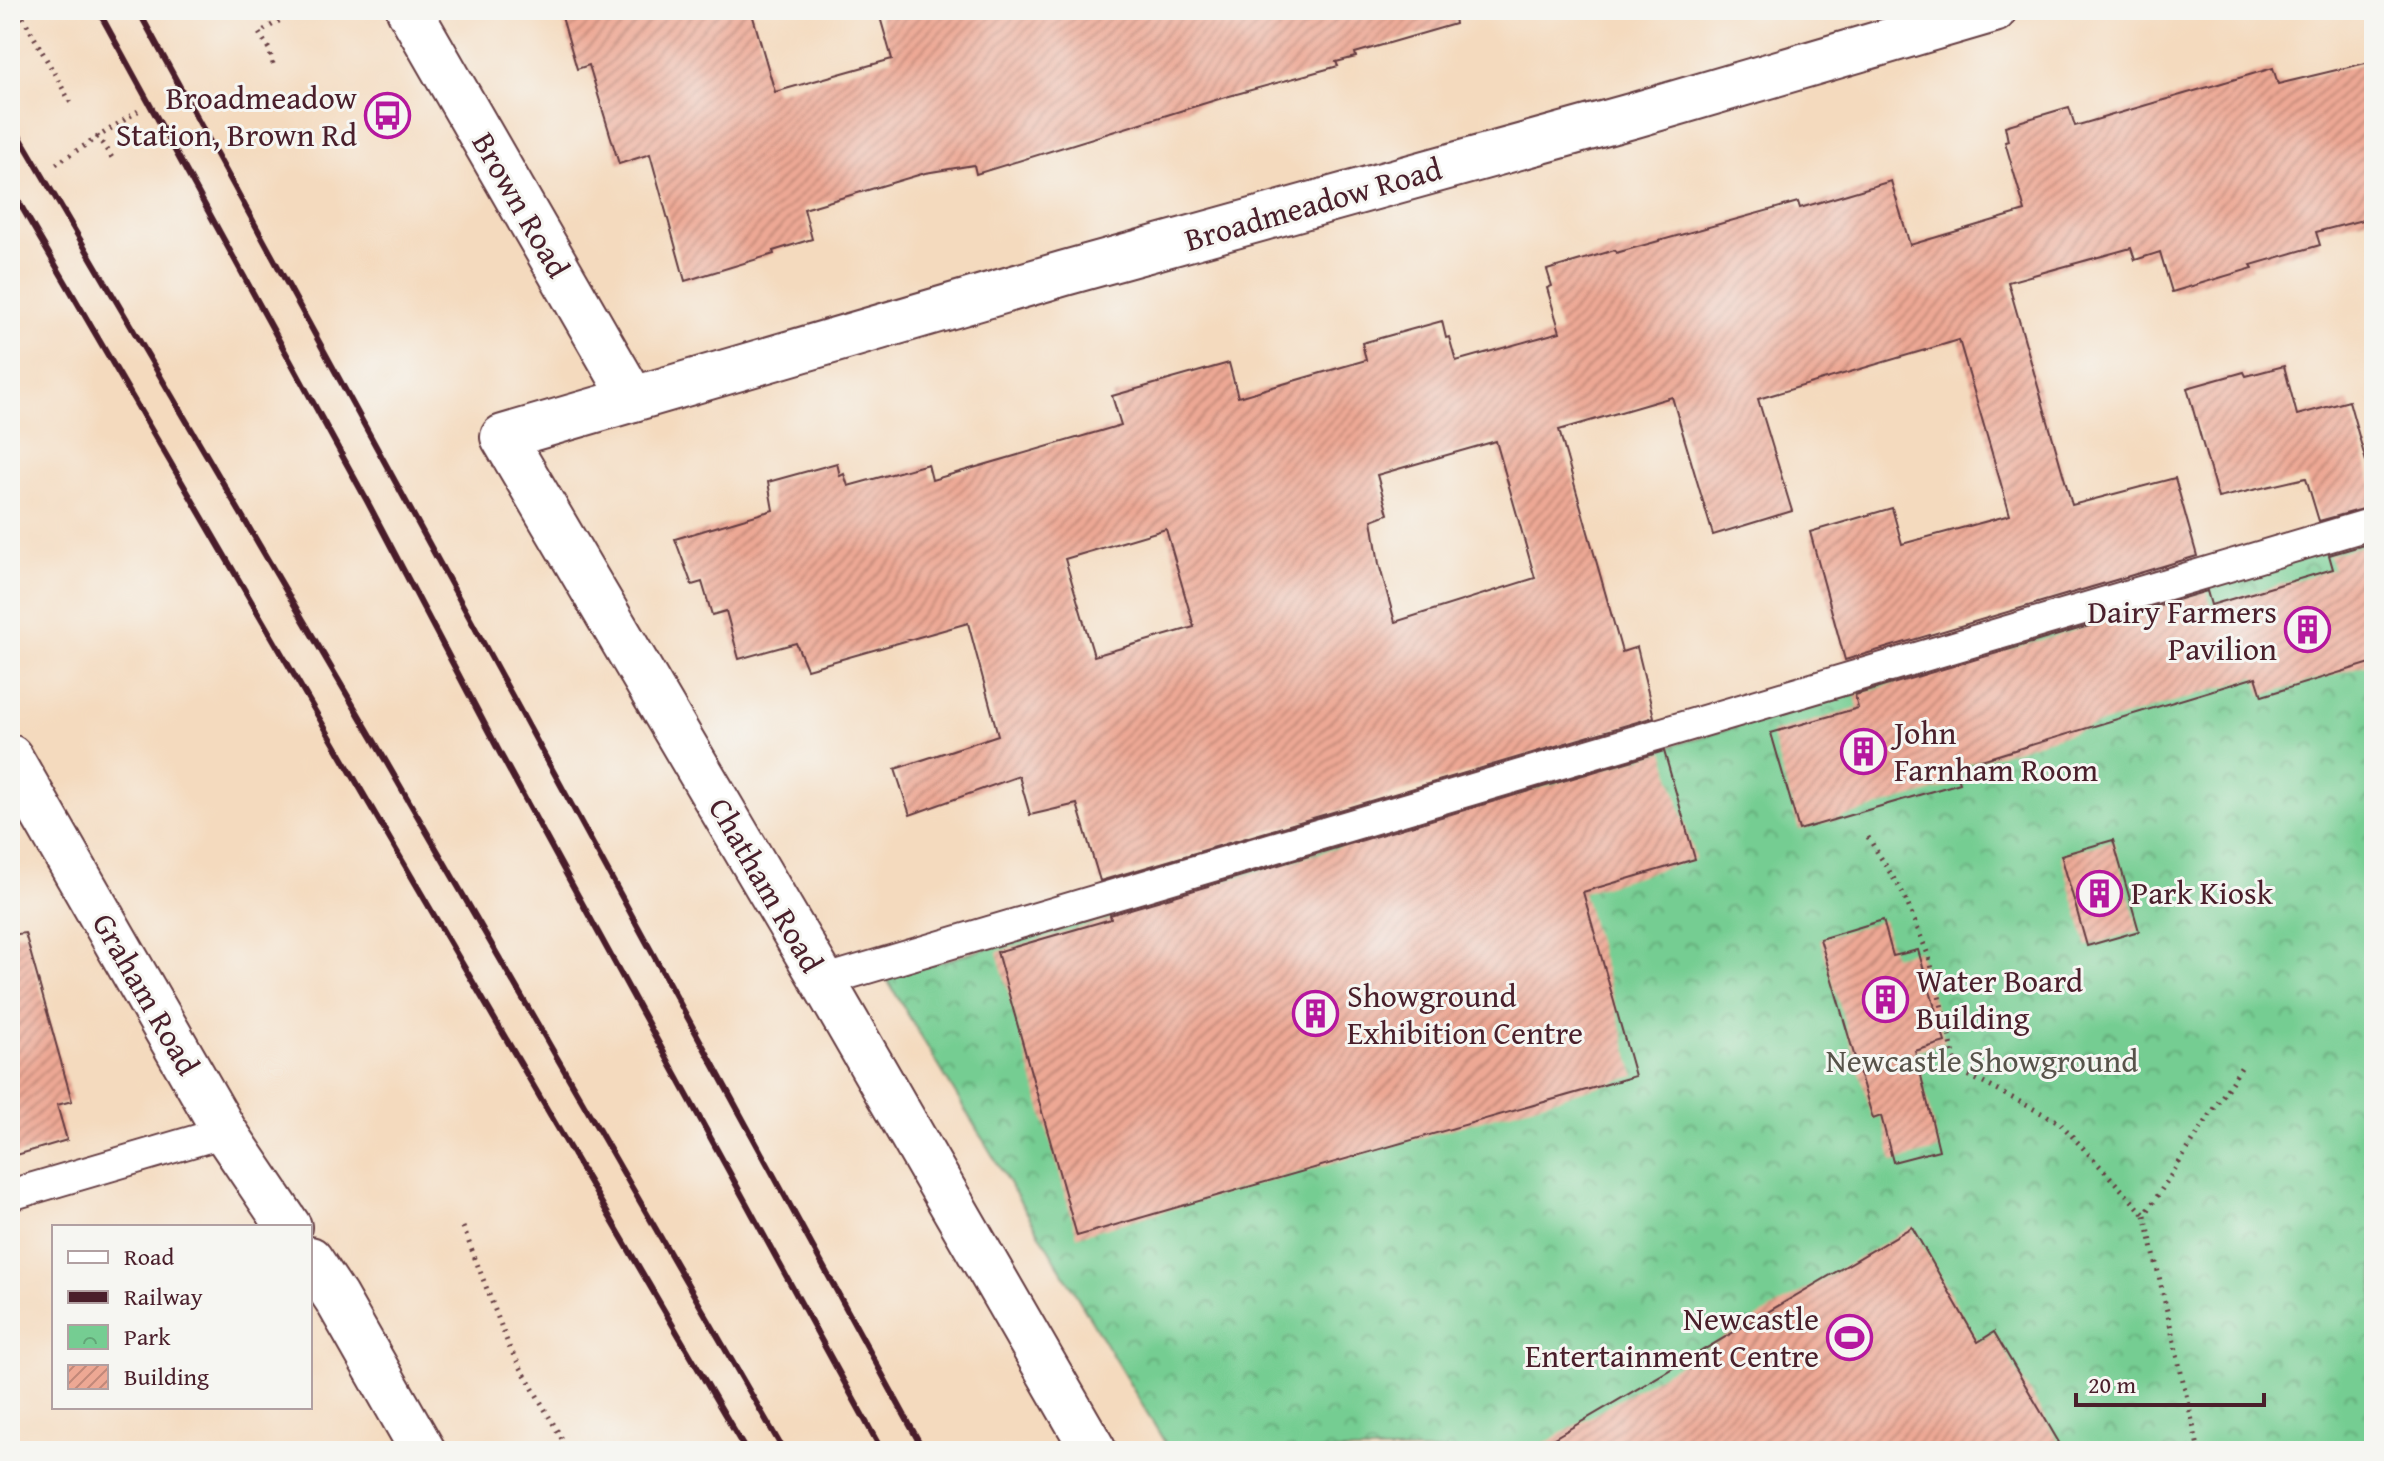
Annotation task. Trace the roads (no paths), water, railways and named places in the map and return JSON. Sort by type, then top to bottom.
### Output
[{"type":"street","name":"Brown Road","points":[[409,10],[633,399]]},
{"type":"street","name":"Broadmeadow Road","points":[[633,399],[1065,273],[1635,115],[1994,10]]},
{"type":"street","name":"Chatham Road","points":[[633,399],[503,437],[823,981],[1094,1451]]},
{"type":"street","name":"Graham Road","points":[[10,757],[225,1132],[288,1225]]},
{"type":"street","points":[[312,1262],[336,1298],[423,1451]]},
{"type":"lane","points":[[823,981],[2374,523]]},
{"type":"lane","points":[[10,1195],[225,1132]]},
{"type":"railway","points":[[98,10],[882,1451]]},
{"type":"railway","points":[[138,10],[924,1451]]},
{"type":"railway","points":[[10,120],[373,739],[784,1451]]},
{"type":"railway","points":[[10,187],[746,1451]]},
{"type":"place","name":"Broadmeadow Station, Brown Rd","points":[[388,116]]},
{"type":"place","name":"Dairy Farmers Pavilion","points":[[2308,630]]},
{"type":"place","name":"John Farnham Room","points":[[1863,751]]},
{"type":"place","name":"Park Kiosk","points":[[2100,893]]},
{"type":"place","name":"Water Board Building","points":[[1885,999]]},
{"type":"place","name":"Showground Exhibition Centre","points":[[1316,1014]]},
{"type":"place","name":"Newcastle Entertainment Centre","points":[[1850,1337]]},
{"type":"park label","name":"Newcastle Showground","points":[[1982,1061]]}]
